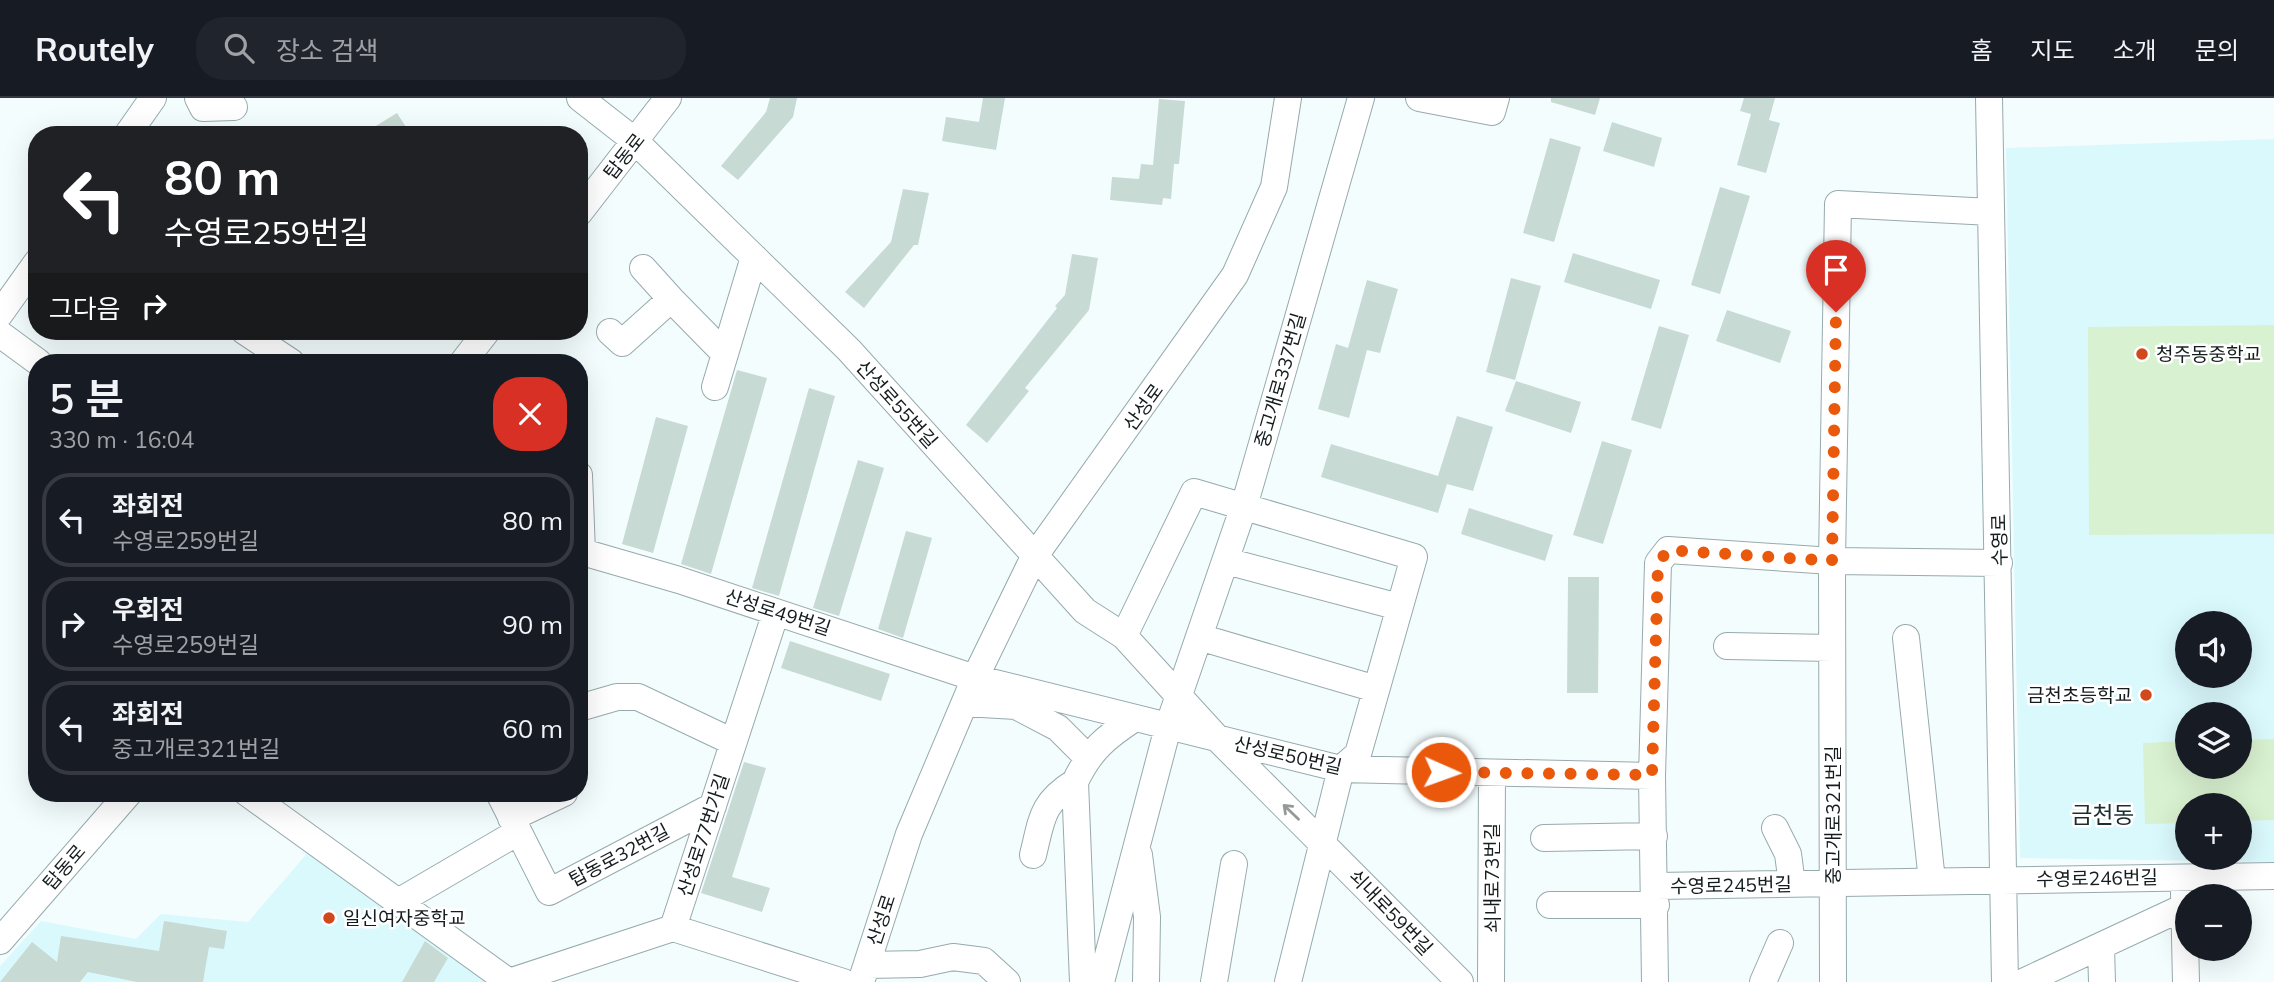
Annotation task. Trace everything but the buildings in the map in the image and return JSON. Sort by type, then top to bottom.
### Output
[{"type":"street","points":[[133,126],[153,98]]},
{"type":"street","points":[[198,98],[203,107],[233,107]]},
{"type":"street","name":"산성로55번길","points":[[580,98],[635,141],[849,351],[1084,611],[1124,636]]},
{"type":"street","name":"탑동로","points":[[588,201],[668,98]]},
{"type":"street","name":"산성로","points":[[864,973],[909,834],[975,678],[1034,557],[1235,275],[1274,187],[1288,98]]},
{"type":"street","name":"중고개로337번길","points":[[1101,982],[1168,727],[1244,508],[1361,98]]},
{"type":"street","points":[[1419,98],[1492,112],[1496,98]]},
{"type":"street","name":"수영로","points":[[1989,98],[2005,982]]},
{"type":"street","name":"중고개로321번길","points":[[1833,982],[1832,561],[1839,204],[1991,212]]},
{"type":"street","points":[[715,387],[754,257]]},
{"type":"street","points":[[643,268],[725,354]]},
{"type":"street","points":[[0,314],[28,275]]},
{"type":"street","points":[[616,338],[671,299]]},
{"type":"street","points":[[0,334],[28,355]]},
{"type":"street","points":[[258,340],[279,354]]},
{"type":"street","points":[[469,354],[480,340]]},
{"type":"street","points":[[1124,636],[1194,492],[1413,557],[1358,754],[1341,769],[1288,982]]},
{"type":"street","points":[[1656,982],[1652,775],[1658,563],[1668,550],[1832,561],[1999,563]]},
{"type":"street","name":"산성로49번길","points":[[588,553],[975,678]]},
{"type":"street","points":[[1226,561],[1399,607]]},
{"type":"street","name":"산성로77번가길","points":[[673,928],[776,612]]},
{"type":"street","name":"쇠내로59번길","points":[[1124,636],[1218,738],[1460,982]]},
{"type":"street","points":[[1199,637],[1376,689]]},
{"type":"street","points":[[1906,638],[1932,881]]},
{"type":"street","points":[[1727,646],[1832,648]]},
{"type":"street","name":"산성로50번길","points":[[975,678],[1341,769],[1652,775]]},
{"type":"street","points":[[588,705],[617,697],[638,697],[733,742]]},
{"type":"street","points":[[965,703],[1016,706],[1058,728],[1087,757]]},
{"type":"street","points":[[1083,982],[1075,782],[1087,757],[1108,736],[1135,718]]},
{"type":"street","name":"쇠내로73번길","points":[[1492,773],[1492,982]]},
{"type":"street","points":[[1033,855],[1042,816],[1055,794],[1075,782]]},
{"type":"street","name":"탑동로","points":[[0,940],[121,802]]},
{"type":"street","points":[[259,802],[509,982],[673,928],[769,971],[843,982]]},
{"type":"street","name":"탑동로32번길","points":[[504,802],[549,892],[713,806]]},
{"type":"street","points":[[398,902],[550,802]]},
{"type":"street","points":[[1774,828],[1788,854],[1792,884]]},
{"type":"street","points":[[1544,838],[1654,836]]},
{"type":"street","name":"중고개로337번길","points":[[1138,842],[1147,917],[1146,982]]},
{"type":"street","points":[[1214,982],[1234,864]]},
{"type":"street","name":"수영로246번길","points":[[2004,879],[2274,876]]},
{"type":"street","points":[[2184,877],[2184,884]]},
{"type":"street","name":"수영로245번길","points":[[1550,905],[1792,884],[2004,879]]},
{"type":"street","points":[[2023,982],[2175,911]]},
{"type":"street","points":[[1763,982],[1780,943]]},
{"type":"street","points":[[2101,946],[2102,982]]},
{"type":"street","points":[[864,973],[953,957],[984,961],[1007,982]]},
{"type":"street","points":[[2185,961],[2186,982]]},
{"type":"shaded area","name":"청주동중학교","points":[[2274,139],[2274,862],[2252,862],[2252,793],[2175,793],[2175,860],[2020,858],[2006,148]]},
{"type":"shaded area","name":"일신여자중학교","points":[[310,850],[483,973],[486,982],[0,982],[0,966],[41,921],[136,939],[161,914],[248,922]]},
{"type":"green space","points":[[2274,325],[2274,534],[2089,535],[2088,327]]},
{"type":"green space","points":[[2274,739],[2274,820],[2252,821],[2252,793],[2175,793],[2175,823],[2145,824],[2143,743],[2175,742],[2175,779],[2252,779],[2252,740]]},
{"type":"place","name":"청주동중학교","points":[[2142,354]]},
{"type":"place","name":"금천초등학교","points":[[2146,695]]},
{"type":"place","name":"일신여자중학교","points":[[329,918]]},
{"type":"district","name":"금천동","points":[[2103,815]]},
{"type":"route","points":[[1441,772],[1652,775],[1658,563],[1668,550],[1832,561],[1836,312]]}]
